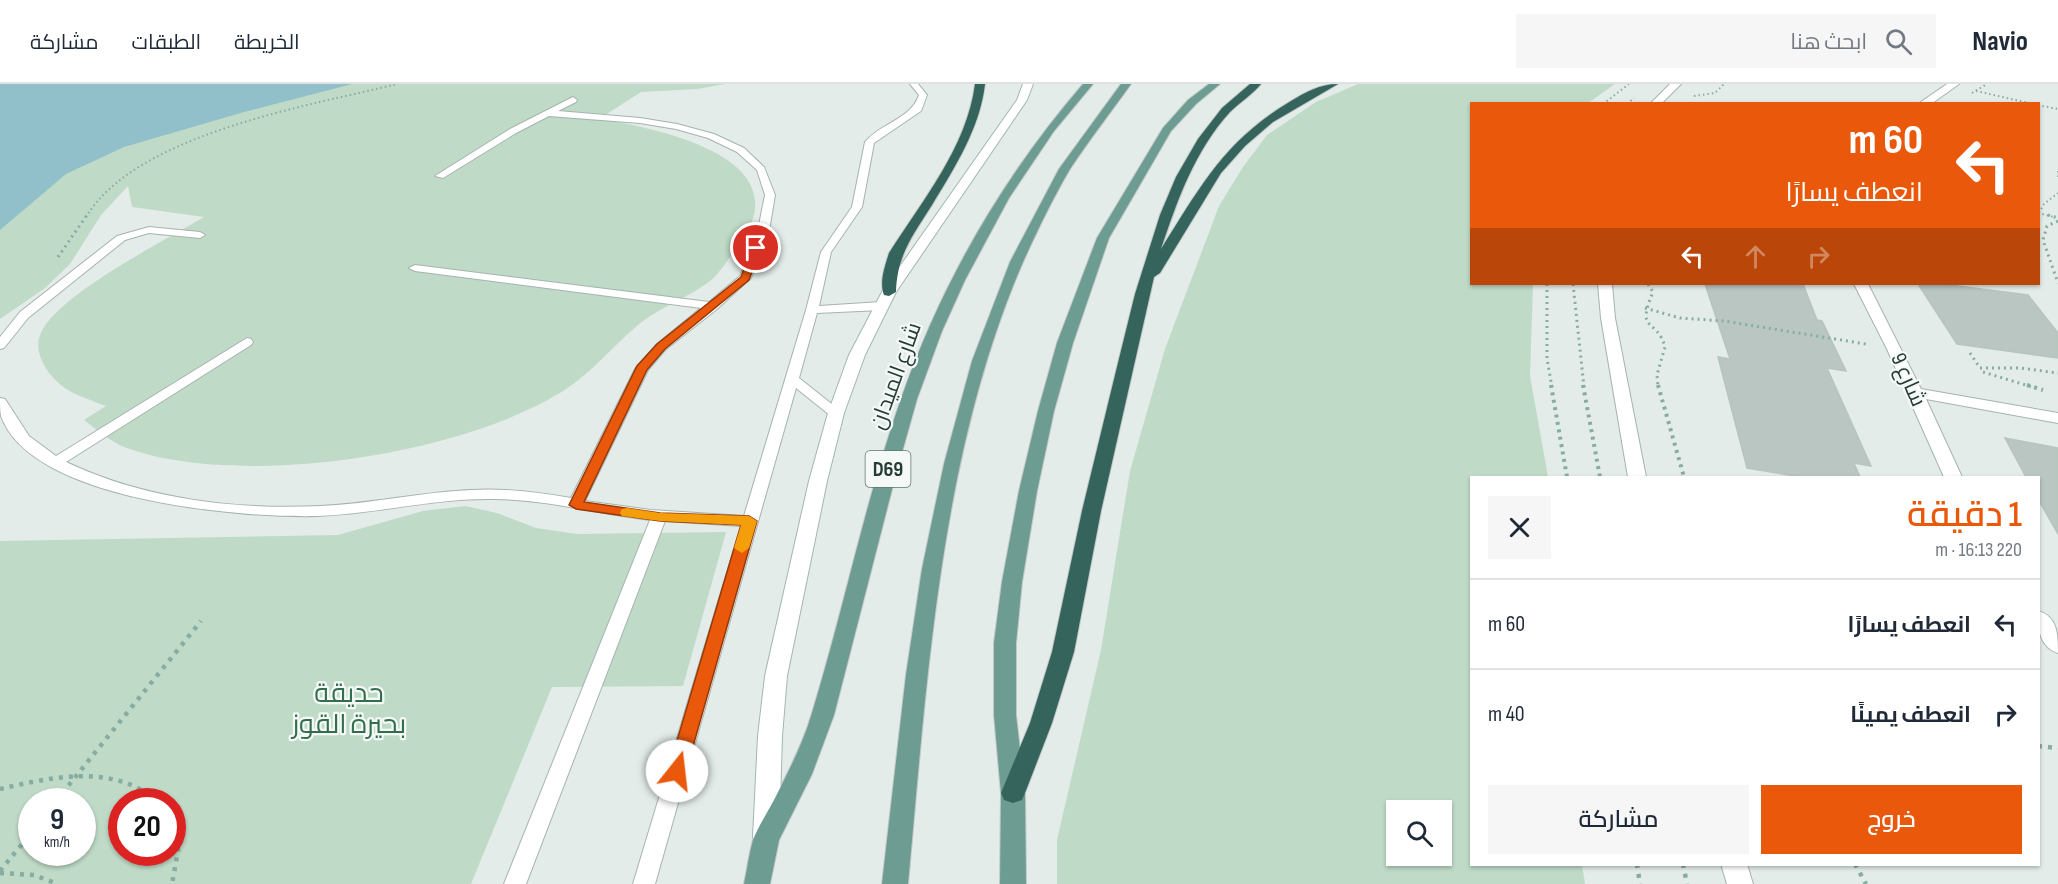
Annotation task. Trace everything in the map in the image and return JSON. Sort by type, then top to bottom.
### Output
[{"type":"highway","points":[[885,299],[896,253],[970,125],[979,100],[980,84]]},
{"type":"highway","points":[[1012,793],[1040,732],[1063,650],[1086,532],[1145,284],[1162,226],[1179,185],[1204,139],[1228,107],[1256,84]]},
{"type":"highway","points":[[1145,284],[1216,171],[1228,156],[1273,117],[1333,84]]},
{"type":"main road","points":[[766,840],[770,736],[776,676],[818,482],[836,413],[857,355],[885,299],[1022,100],[1028,84]]},
{"type":"main road","name":"شارع الميدان","points":[[757,884],[766,840],[800,774],[823,715],[888,470],[909,399],[935,331],[967,262],[1003,198],[1050,129],[1088,84]]},
{"type":"main road","points":[[896,884],[921,642],[936,545],[953,464],[991,326],[1024,245],[1058,180],[1091,129],[1126,84]]},
{"type":"main road","points":[[1013,884],[1012,793],[1005,715],[1005,643],[1028,491],[1046,411],[1065,343],[1103,238],[1167,130],[1192,102],[1215,84]]},
{"type":"main road","points":[[1657,102],[1676,84]]},
{"type":"main road","points":[[1926,102],[1954,84]]},
{"type":"main road","points":[[1605,285],[1608,318],[1637,476]]},
{"type":"main road","name":"شارع 9","points":[[1862,285],[1895,349],[1953,476]]},
{"type":"main road","points":[[1913,392],[2058,418]]},
{"type":"main road","points":[[2040,621],[2058,645]]},
{"type":"main road","points":[[1735,866],[1740,884]]},
{"type":"lane","points":[[644,884],[812,310],[826,252],[857,207],[870,142],[918,109],[923,95],[914,84]]},
{"type":"lane","points":[[440,176],[546,113],[573,100]]},
{"type":"lane","points":[[546,113],[645,119],[710,135],[735,147],[754,161],[766,178],[770,197],[766,217],[746,278],[661,347],[642,369],[576,505]]},
{"type":"lane","points":[[0,345],[24,315],[122,238],[148,230],[200,235]]},
{"type":"lane","points":[[415,268],[713,306]]},
{"type":"lane","points":[[812,310],[885,299]]},
{"type":"lane","points":[[55,462],[247,342]]},
{"type":"lane","points":[[791,378],[836,413]]},
{"type":"lane","points":[[0,402],[10,422],[28,443],[55,462],[85,477],[122,489],[206,505],[318,511],[493,494],[660,517],[749,521]]},
{"type":"lane","points":[[515,884],[660,517]]},
{"type":"path","points":[[51,265],[66,249],[92,203],[136,168],[177,148],[243,125],[397,84]]},
{"type":"path","points":[[1606,102],[1629,84]]},
{"type":"path","points":[[1694,96],[1711,94],[1722,88],[1724,84]]},
{"type":"path","points":[[1976,91],[2023,102]]},
{"type":"path","points":[[2040,105],[2058,109]]},
{"type":"path","points":[[2058,171],[2058,178]]},
{"type":"path","points":[[2040,211],[2044,204],[2058,193]]},
{"type":"path","points":[[2040,213],[2058,220]]},
{"type":"path","points":[[2058,220],[2047,226],[2043,240],[2058,283]]},
{"type":"path","points":[[1547,285],[1547,359],[1567,476]]},
{"type":"path","points":[[1573,285],[1580,374],[1600,476]]},
{"type":"path","points":[[1649,285],[1653,292],[1645,308],[1645,316],[1664,341],[1666,350],[1659,364],[1656,379],[1684,476]]},
{"type":"path","points":[[1645,308],[1672,316],[1724,321],[1895,349]]},
{"type":"path","points":[[1980,368],[2020,368],[2058,373]]},
{"type":"path","points":[[1983,372],[2047,392]]},
{"type":"path","points":[[67,788],[201,621]]},
{"type":"path","points":[[2040,746],[2058,748]]},
{"type":"path","points":[[0,789],[33,781],[76,777],[111,778],[140,788]]},
{"type":"path","points":[[0,872],[18,850]]},
{"type":"path","points":[[172,884],[177,866]]},
{"type":"path","points":[[1637,866],[1640,884]]},
{"type":"path","points":[[1683,866],[1687,884]]},
{"type":"path","points":[[1856,866],[1866,884]]},
{"type":"path","points":[[0,872],[34,875],[58,884]]},
{"type":"green space","points":[[0,84],[725,84],[697,89],[641,92],[599,119],[655,130],[687,140],[716,153],[739,170],[753,191],[754,216],[737,247],[710,281],[643,321],[566,389],[523,412],[470,432],[412,448],[350,459],[288,465],[227,465],[172,460],[124,447],[84,420],[106,406],[72,392],[55,380],[44,366],[39,341],[41,333],[51,318],[68,302],[114,269],[204,217],[132,207],[128,186],[101,215],[70,264],[45,288],[0,319]]},
{"type":"green space","points":[[1358,84],[1615,84],[1589,102],[1470,102],[1470,285],[1533,285],[1530,376],[1548,476],[1470,476],[1470,866],[1582,866],[1585,884],[1057,884],[1057,840],[1101,650],[1130,471],[1165,349],[1219,206],[1243,167],[1267,135],[1316,102]]},
{"type":"green space","name":"حديقة بحيرة القوز","points":[[465,506],[497,513],[536,528],[577,534],[726,532],[683,686],[552,687],[471,884],[0,884],[0,541],[338,535],[423,511]]},
{"type":"water","points":[[0,84],[352,84],[124,147],[66,174],[0,230]]},
{"type":"building","points":[[1705,285],[1803,285],[1817,320],[1822,321],[1846,371],[1827,368],[1871,466],[1854,463],[1860,476],[1794,476],[1747,468],[1718,357],[1730,359]]},
{"type":"building","points":[[1919,285],[1950,285],[2028,295],[2058,333],[2058,358],[1957,344]]},
{"type":"building","points":[[2005,438],[2058,448],[2058,534],[2040,502],[2040,476],[2025,476]]},
{"type":"slow traffic","points":[[627,513],[660,517],[749,521],[742,548]]},
{"type":"route","points":[[677,771],[749,521],[660,517],[576,505],[642,369],[661,347],[746,278],[756,248]]}]
